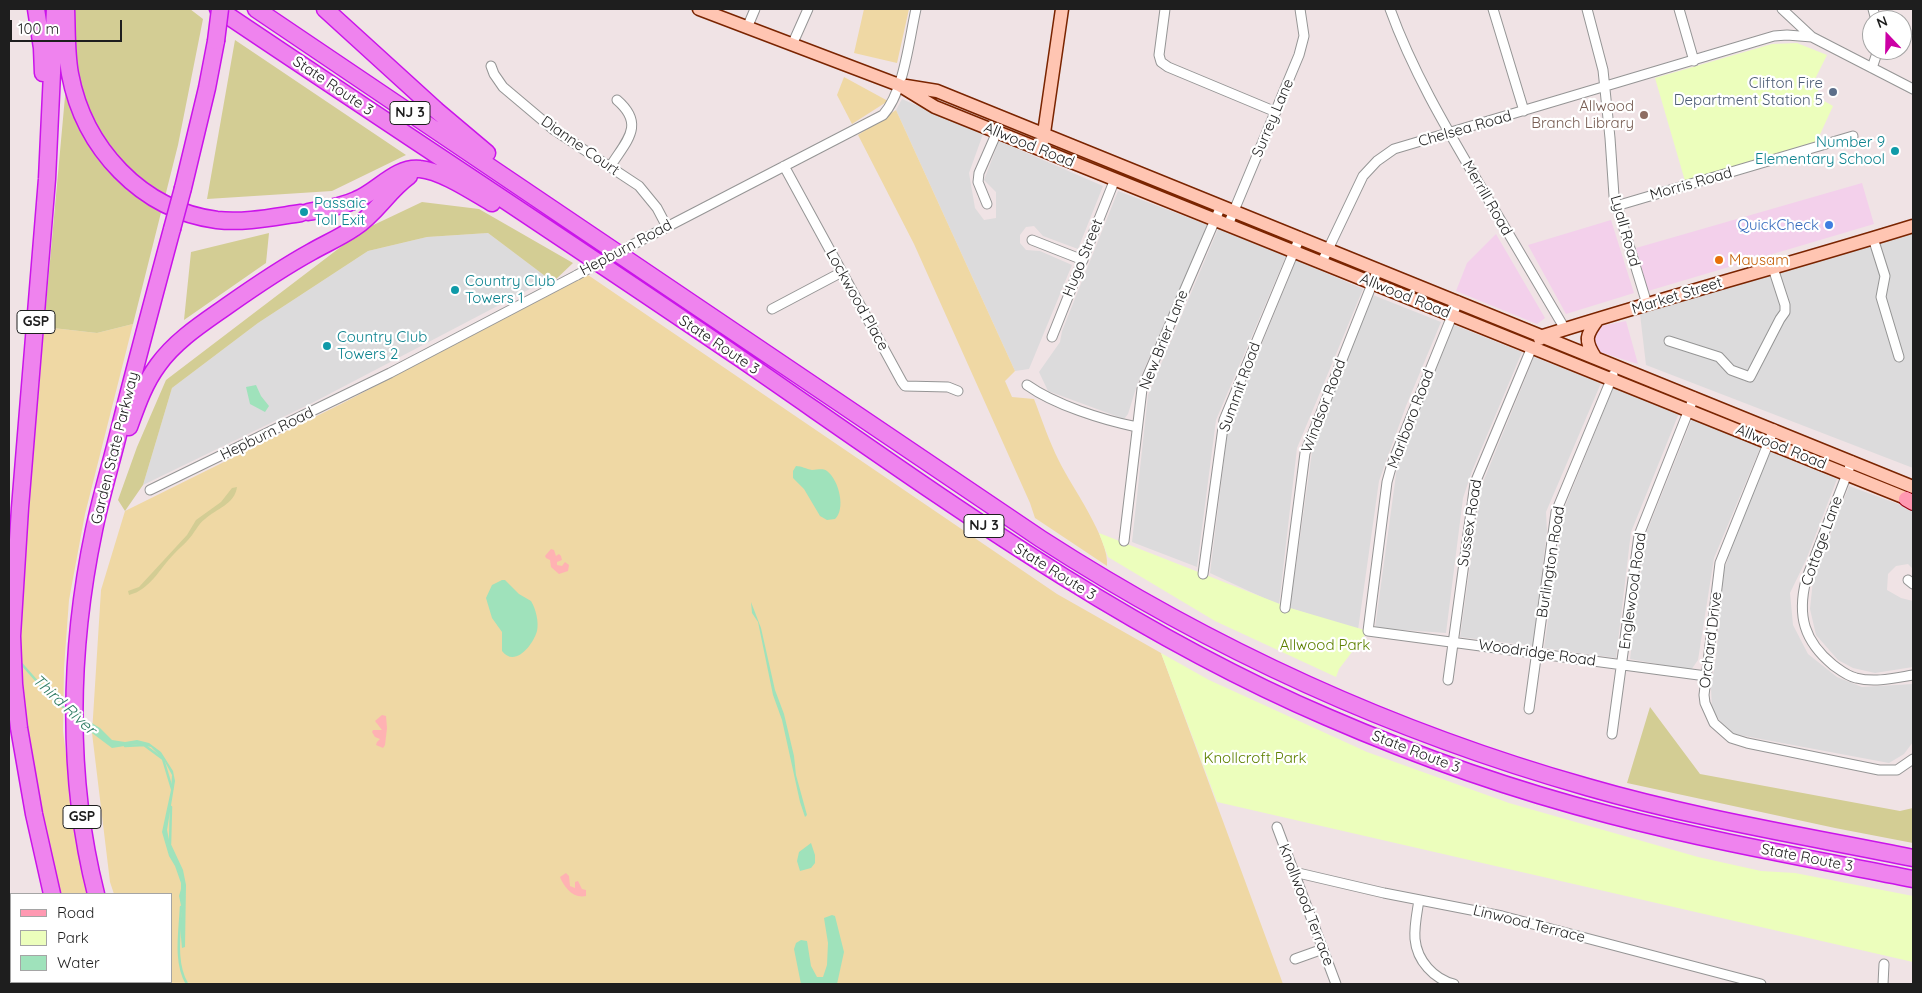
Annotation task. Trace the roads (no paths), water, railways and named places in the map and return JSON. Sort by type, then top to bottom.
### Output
[{"type":"highway","points":[[36,9],[43,66],[45,202]]},
{"type":"highway","name":"GSP","points":[[52,893],[34,814],[19,728],[13,670],[12,636],[20,508],[45,202],[55,9]]},
{"type":"highway","points":[[66,9],[70,70],[75,93],[84,118],[100,148],[129,180],[162,203],[205,218],[253,220],[304,212],[358,200],[395,175],[407,170],[419,168],[433,172],[446,177],[506,211],[754,378],[841,428]]},
{"type":"highway","name":"Garden State Parkway","points":[[96,893],[80,804],[74,739],[74,703],[84,587],[94,530],[206,95],[216,41],[219,9]]},
{"type":"highway","name":"State Route 3","points":[[219,9],[558,235],[1010,544],[1111,607],[1224,668],[1348,726],[1476,775],[1608,815],[1689,834],[1912,879]]},
{"type":"highway","name":"State Route 3","points":[[256,9],[1049,544],[1135,596],[1207,636],[1314,688],[1431,736],[1561,780],[1667,808],[1913,858]]},
{"type":"highway","points":[[325,9],[436,110],[474,143],[511,170],[564,217]]},
{"type":"highway","points":[[109,470],[122,447],[147,382],[164,358],[177,344],[198,326],[244,294],[368,219],[405,179],[419,172],[433,172]]},
{"type":"highway","points":[[1667,808],[1810,828],[1913,849]]},
{"type":"main road","name":"Allwood Road","points":[[700,9],[900,85],[937,91],[1300,237],[1852,461],[1912,497]]},
{"type":"main road","points":[[1042,149],[1062,9]]},
{"type":"main road","name":"Allwood Road","points":[[900,85],[935,107],[1847,474],[1912,497]]},
{"type":"main road","name":"Market Street","points":[[1532,347],[1543,336],[1565,329],[1913,226]]},
{"type":"main road","points":[[1596,357],[1588,346],[1587,337],[1590,329],[1598,319]]},
{"type":"street","points":[[747,28],[755,9]]},
{"type":"street","points":[[792,45],[808,9]]},
{"type":"street","name":"Hepburn Road","points":[[150,490],[359,389],[883,115],[894,101],[900,85],[916,9]]},
{"type":"street","points":[[1165,9],[1159,55],[1161,62],[1168,67],[1276,112]]},
{"type":"street","name":"Surrey Lane","points":[[1228,224],[1303,44],[1303,26],[1300,9]]},
{"type":"street","name":"Merrill Road","points":[[1390,9],[1407,51],[1450,133],[1565,329]]},
{"type":"street","points":[[1493,9],[1524,112]]},
{"type":"street","name":"Lyall Road","points":[[1587,9],[1603,70],[1616,206],[1647,304]]},
{"type":"street","points":[[1678,9],[1694,61]]},
{"type":"street","points":[[1782,9],[1812,37],[1913,89]]},
{"type":"street","name":"Chelsea Road","points":[[1322,262],[1363,176],[1376,161],[1394,149],[1605,88],[1774,36],[1812,37]]},
{"type":"street","points":[[1872,68],[1875,60]]},
{"type":"street","name":"Dianne Court","points":[[491,66],[502,87],[554,130],[639,186],[657,208],[667,227]]},
{"type":"street","points":[[610,167],[628,138],[632,124],[628,110],[617,100]]},
{"type":"street","points":[[987,204],[978,182],[979,174],[998,132]]},
{"type":"street","name":"Morris Road","points":[[1616,206],[1853,136]]},
{"type":"street","name":"Lockwood Place","points":[[784,166],[905,386],[948,387],[958,391]]},
{"type":"street","name":"Hugo Street","points":[[1052,337],[1115,179]]},
{"type":"street","name":"New Brier Lane","points":[[1124,541],[1142,389],[1221,206]]},
{"type":"street","name":"Summit Road","points":[[1203,574],[1224,420],[1300,237]]},
{"type":"street","points":[[1873,238],[1885,276],[1881,297],[1899,357]]},
{"type":"street","points":[[1032,240],[1083,260]]},
{"type":"street","points":[[1669,341],[1719,357],[1731,370],[1750,377],[1785,312],[1785,305],[1772,268]]},
{"type":"street","name":"Windsor Road","points":[[1285,608],[1305,453],[1378,269]]},
{"type":"street","points":[[772,309],[842,272]]},
{"type":"street","name":"Marlboro Road","points":[[1368,631],[1387,482],[1392,464],[1458,302]]},
{"type":"street","name":"Sussex Road","points":[[1448,680],[1475,483],[1532,347]]},
{"type":"street","name":"Burlington Road","points":[[1529,709],[1556,512],[1617,365]]},
{"type":"street","points":[[1027,384],[1038,392],[1076,409],[1115,423],[1137,427]]},
{"type":"street","name":"Englewood Road","points":[[1612,734],[1639,535],[1694,397]]},
{"type":"street","name":"Orchard Drive","points":[[1774,430],[1720,563],[1706,676],[1705,704],[1709,716],[1731,738],[1747,743],[1879,770],[1897,770],[1913,759]]},
{"type":"street","name":"Cottage Lane","points":[[1852,461],[1806,580],[1801,608],[1805,626],[1820,654],[1842,672],[1854,678],[1870,680],[1913,675]]},
{"type":"street","name":"Woodridge Road","points":[[1368,631],[1706,676]]},
{"type":"street","name":"Knollwood Terrace","points":[[1277,827],[1336,984]]},
{"type":"street","name":"Linwood Terrace","points":[[1294,872],[1419,900],[1502,916],[1761,984]]},
{"type":"street","points":[[1419,900],[1415,929],[1417,948],[1426,965],[1434,974],[1442,980],[1454,984]]},
{"type":"street","points":[[1295,959],[1323,949]]},
{"type":"street","points":[[1883,984],[1884,964]]},
{"type":"water","points":[[256,385],[261,396],[269,406],[265,412],[250,404],[246,387]]},
{"type":"water","points":[[796,466],[827,471],[831,475],[840,495],[840,509],[835,519],[827,520],[820,516],[804,489],[793,478],[793,471]]},
{"type":"water","points":[[505,580],[519,594],[531,601],[537,620],[538,627],[535,637],[528,648],[518,656],[507,656],[502,651],[502,632],[492,618],[486,598],[492,585]]},
{"type":"water","points":[[751,602],[761,628],[775,690],[784,714],[794,756],[796,775],[807,815],[805,817],[782,720],[773,695],[758,622],[752,613]]},
{"type":"water","points":[[85,719],[100,728],[112,740],[125,742],[137,740],[149,743],[161,752],[173,771],[175,781],[167,830],[169,840],[183,870],[186,885],[185,947],[182,948],[180,927],[182,910],[179,896],[181,883],[169,856],[162,832],[171,790],[172,775],[164,760],[151,747],[137,744],[112,748],[84,727]]},
{"type":"water","points":[[811,843],[815,855],[815,863],[811,868],[800,871],[797,861],[799,852]]},
{"type":"water","points":[[832,915],[835,916],[844,952],[837,984],[801,984],[794,949],[796,943],[801,940],[807,941],[811,966],[817,977],[823,977],[827,965],[828,943],[824,918]]},
{"type":"waterway","name":"Third River","points":[[19,661],[50,696],[68,711]]},
{"type":"waterway","name":"Third River","points":[[125,746],[144,745],[163,759],[172,789]]},
{"type":"waterway","name":"Third River","points":[[170,844],[171,807]]},
{"type":"waterway","name":"Third River","points":[[181,907],[179,956],[180,966],[187,984]]},
{"type":"place","name":"Clifton Fire Department Station 5","points":[[1833,92]]},
{"type":"place","name":"Allwood Branch Library","points":[[1644,115]]},
{"type":"place","name":"Number 9 Elementary School","points":[[1895,151]]},
{"type":"place","name":"Passaic Toll Exit","points":[[304,212]]},
{"type":"place","name":"QuickCheck","points":[[1829,225]]},
{"type":"place","name":"Mausam","points":[[1719,260]]},
{"type":"place","name":"Country Club Towers 1","points":[[455,290]]},
{"type":"place","name":"Country Club Towers 2","points":[[327,346]]},
{"type":"park label","name":"Allwood Park","points":[[1325,645]]},
{"type":"park label","name":"Knollcroft Park","points":[[1255,758]]}]
